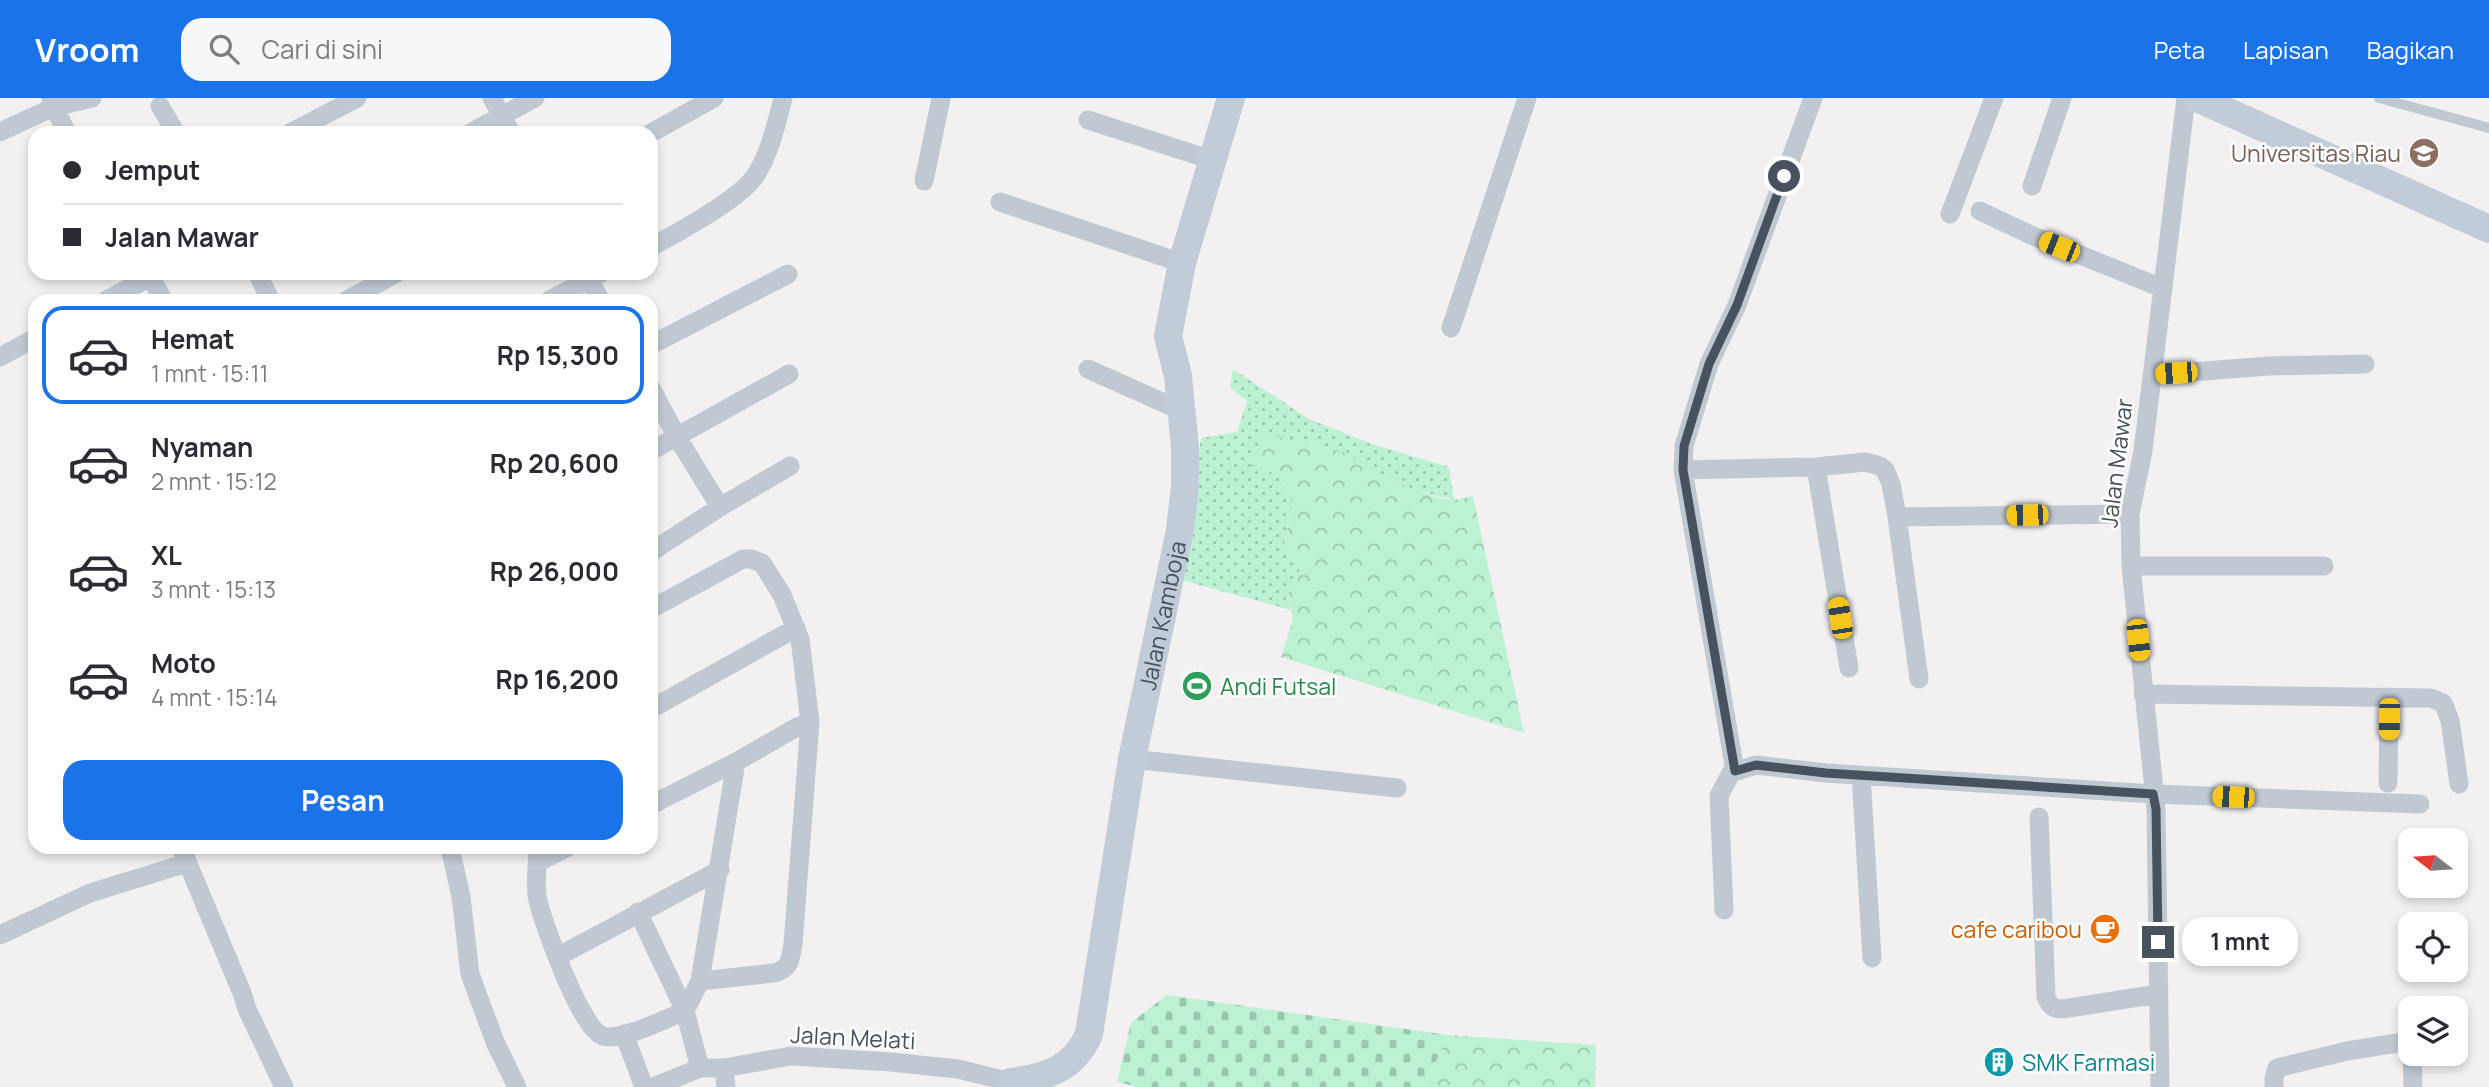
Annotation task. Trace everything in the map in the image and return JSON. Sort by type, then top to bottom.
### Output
[{"type":"street","points":[[0,132],[52,102],[92,98]]},
{"type":"street","points":[[303,126],[357,98]]},
{"type":"street","points":[[477,126],[497,107],[535,98]]},
{"type":"street","points":[[658,129],[714,98]]},
{"type":"street","points":[[658,243],[727,201],[753,180],[773,139],[783,98]]},
{"type":"street","points":[[924,181],[941,98]]},
{"type":"street","name":"Jalan Kamboja","points":[[1011,1084],[1039,1078],[1072,1062],[1083,1049],[1089,1034],[1132,759],[1180,530],[1185,486],[1182,411],[1178,376],[1168,336],[1182,263],[1231,98]]},
{"type":"street","points":[[1451,328],[1527,98]]},
{"type":"street","points":[[1735,771],[1683,470],[1684,446],[1709,364],[1737,305],[1813,98]]},
{"type":"street","points":[[1951,214],[1994,98]]},
{"type":"street","points":[[2032,186],[2062,98]]},
{"type":"street","name":"Jalan Mawar","points":[[2160,1087],[2156,809],[2131,566],[2130,514],[2143,451],[2186,98]]},
{"type":"street","points":[[2197,98],[2489,229]]},
{"type":"street","points":[[52,102],[64,126]]},
{"type":"street","points":[[160,106],[172,126]]},
{"type":"street","points":[[497,107],[507,126]]},
{"type":"street","points":[[1088,120],[1212,160]]},
{"type":"street","points":[[1000,202],[1182,263]]},
{"type":"street","points":[[1980,211],[2162,288]]},
{"type":"street","points":[[658,341],[788,274]]},
{"type":"street","points":[[116,294],[140,280]]},
{"type":"street","points":[[358,294],[384,280]]},
{"type":"street","points":[[560,294],[583,280]]},
{"type":"street","points":[[0,357],[28,342]]},
{"type":"street","points":[[2152,375],[2269,366],[2365,364]]},
{"type":"street","points":[[1088,369],[1182,411]]},
{"type":"street","points":[[658,447],[789,374]]},
{"type":"street","points":[[658,401],[720,508]]},
{"type":"street","points":[[1683,470],[1816,467],[1865,463],[1880,466],[1885,470],[1891,484],[1897,517],[1919,679]]},
{"type":"street","points":[[658,548],[790,466]]},
{"type":"street","points":[[1816,467],[1849,668]]},
{"type":"street","points":[[1897,517],[2130,514]]},
{"type":"street","points":[[658,605],[743,559],[762,563],[782,595],[800,639],[810,722],[790,962],[784,970],[774,973],[700,981]]},
{"type":"street","points":[[2131,566],[2324,566]]},
{"type":"street","points":[[658,705],[796,628]]},
{"type":"street","points":[[2143,694],[2431,698],[2443,703],[2450,720],[2459,784]]},
{"type":"street","points":[[2388,783],[2389,698]]},
{"type":"street","points":[[658,801],[810,722]]},
{"type":"street","points":[[1132,759],[1397,788]]},
{"type":"street","points":[[538,855],[537,899],[557,957],[590,1027],[604,1037],[624,1034],[685,1011],[700,981],[736,762]]},
{"type":"street","points":[[1724,910],[1720,796],[1725,781],[1735,771],[1756,765],[1861,775],[2153,794],[2420,803]]},
{"type":"street","points":[[1861,775],[1872,958]]},
{"type":"street","points":[[2039,817],[2046,997],[2050,1005],[2055,1009],[2063,1009],[2158,994]]},
{"type":"street","points":[[452,854],[461,897],[470,974],[495,1042],[517,1087]]},
{"type":"street","points":[[0,935],[90,892],[184,855],[247,1009],[284,1087]]},
{"type":"street","points":[[557,957],[720,870]]},
{"type":"street","points":[[638,912],[685,1011],[700,1068]]},
{"type":"street","points":[[624,1034],[644,1087]]},
{"type":"street","points":[[2274,1087],[2277,1068],[2347,1051],[2398,1043]]},
{"type":"street","name":"Jalan Melati","points":[[653,1087],[700,1068],[725,1077],[791,1056],[832,1057],[958,1069],[1011,1084]]},
{"type":"street","points":[[2412,1066],[2413,1087]]},
{"type":"lane","points":[[2379,98],[2489,128]]},
{"type":"green space","points":[[1233,369],[1309,419],[1372,444],[1449,467],[1454,500],[1414,490],[1379,474],[1345,453],[1331,451],[1311,442],[1277,475],[1292,502],[1283,552],[1298,559],[1300,574],[1288,594],[1291,610],[1181,580],[1201,438],[1237,432],[1247,401],[1230,388]]},
{"type":"green space","points":[[1261,436],[1303,441],[1345,453],[1394,481],[1435,496],[1453,500],[1473,496],[1524,733],[1281,657],[1293,620],[1288,594],[1300,574],[1298,559],[1283,553],[1292,502],[1277,475],[1251,465]]},
{"type":"green space","points":[[1167,995],[1448,1035],[1424,1087],[1139,1087],[1117,1082],[1131,1023]]},
{"type":"green space","points":[[1448,1035],[1596,1045],[1595,1087],[1424,1087]]},
{"type":"place","name":"Universitas Riau","points":[[2424,153]]},
{"type":"place","name":"Andi Futsal","points":[[1197,686]]},
{"type":"place","name":"cafe caribou","points":[[2105,929]]},
{"type":"place","name":"SMK Farmasi","points":[[1999,1062]]},
{"type":"route","points":[[1784,176],[1737,305],[1709,364],[1684,446],[1683,470],[1735,771],[1756,765],[1826,773],[2153,794],[2156,809],[2158,942]]}]
